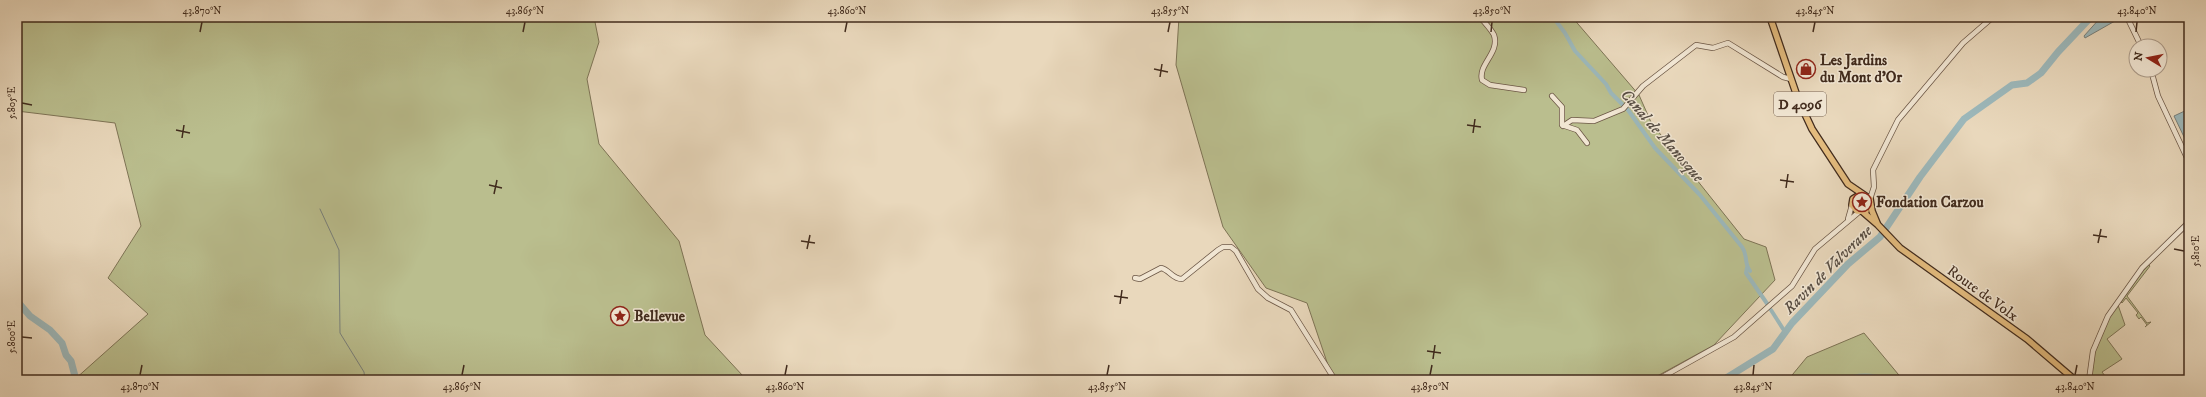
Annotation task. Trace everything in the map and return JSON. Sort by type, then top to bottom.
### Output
[{"type":"main road","name":"D 4096","points":[[1770,17],[1806,119],[1848,184],[1853,199]]},
{"type":"main road","name":"D 4096","points":[[1848,184],[1863,194]]},
{"type":"main road","points":[[1863,194],[1870,199],[1870,206],[1861,212],[1852,205],[1853,199],[1863,194]]},
{"type":"main road","name":"Route de Volx","points":[[1870,206],[1878,225]]},
{"type":"main road","name":"Route de Volx","points":[[1861,212],[1878,225],[1892,241],[2027,339],[2075,380]]},
{"type":"street","points":[[1480,17],[1493,34],[1495,43],[1492,54],[1482,72],[1482,80],[1490,85],[1524,90]]},
{"type":"street","points":[[1870,199],[1874,189],[1873,170],[1898,120],[1963,43],[1993,17]]},
{"type":"street","points":[[2127,17],[2137,38]]},
{"type":"street","points":[[1563,126],[1572,120],[1594,121],[1624,107],[1643,86],[1688,50],[1698,45],[1711,48],[1728,43],[1785,78],[1791,79]]},
{"type":"street","points":[[2153,78],[2158,96],[2189,162]]},
{"type":"street","points":[[1552,96],[1562,107],[1563,126]]},
{"type":"street","points":[[1563,126],[1577,130],[1587,143]]},
{"type":"street","points":[[2184,149],[2189,147]]},
{"type":"street","points":[[1863,194],[1874,189]]},
{"type":"street","points":[[1848,221],[1852,205]]},
{"type":"street","points":[[1656,380],[1722,346],[1738,334],[1792,286],[1815,249],[1861,212]]},
{"type":"street","points":[[2089,380],[2093,351],[2108,316],[2142,268],[2189,222]]},
{"type":"street","points":[[1135,278],[1140,279],[1161,268],[1168,271],[1176,278],[1182,279],[1218,250],[1223,247],[1231,247],[1236,252],[1258,289],[1290,310],[1335,380]]},
{"type":"green space","points":[[17,17],[594,17],[599,42],[587,79],[599,144],[679,241],[705,335],[743,376],[776,376],[794,380],[74,380],[148,314],[108,278],[141,226],[115,123],[17,111]]},
{"type":"green space","points":[[1179,17],[1572,17],[1639,95],[1654,129],[1657,130],[1744,239],[1766,247],[1775,280],[1714,345],[1650,380],[1333,380],[1307,303],[1266,288],[1223,227],[1176,65]]},
{"type":"green space","points":[[2148,264],[2150,266],[2127,296],[2147,323],[2151,322],[2145,327],[2147,325],[2141,317],[2139,319],[2136,315],[2138,313],[2126,298],[2122,303],[2121,302]]},
{"type":"green space","points":[[2118,305],[2125,325],[2107,339],[2122,359],[2102,372],[2108,380],[2091,380],[2092,358],[2110,316]]},
{"type":"green space","points":[[1864,333],[1903,380],[1788,380],[1807,357]]},
{"type":"water","points":[[2101,17],[2122,17],[2085,38],[2084,36]]},
{"type":"water","points":[[2189,109],[2189,140],[2186,141],[2174,116]]},
{"type":"waterway","name":"Canal de Manosque","points":[[1553,17],[1565,33],[1575,51],[1606,84],[1611,93],[1628,110],[1655,148],[1700,195],[1742,247],[1750,271]]},
{"type":"waterway","name":"Ravin de Valverane","points":[[1723,380],[1773,349],[1792,323],[1848,264],[1880,237],[1920,177],[1964,119],[2012,85],[2027,83],[2041,73],[2058,52],[2091,17]]},
{"type":"waterway","points":[[320,209],[339,250],[340,333],[364,372],[365,380]]},
{"type":"waterway","name":"Canal de Manosque","points":[[1747,268],[1746,273],[1768,305]]},
{"type":"waterway","name":"Ravin de Valverane","points":[[17,301],[30,316],[50,330],[62,343],[66,355],[71,361],[76,380]]},
{"type":"waterway","name":"Canal de Manosque","points":[[1771,310],[1785,332]]},
{"type":"waterway","name":"Canal de Manosque","points":[[1844,380],[1865,376],[1885,380]]},
{"type":"place","name":"Les Jardins du Mont d'Or","points":[[1806,69]]},
{"type":"place","name":"Fondation Carzou","points":[[1862,202]]},
{"type":"place","name":"Bellevue","points":[[620,316]]}]
